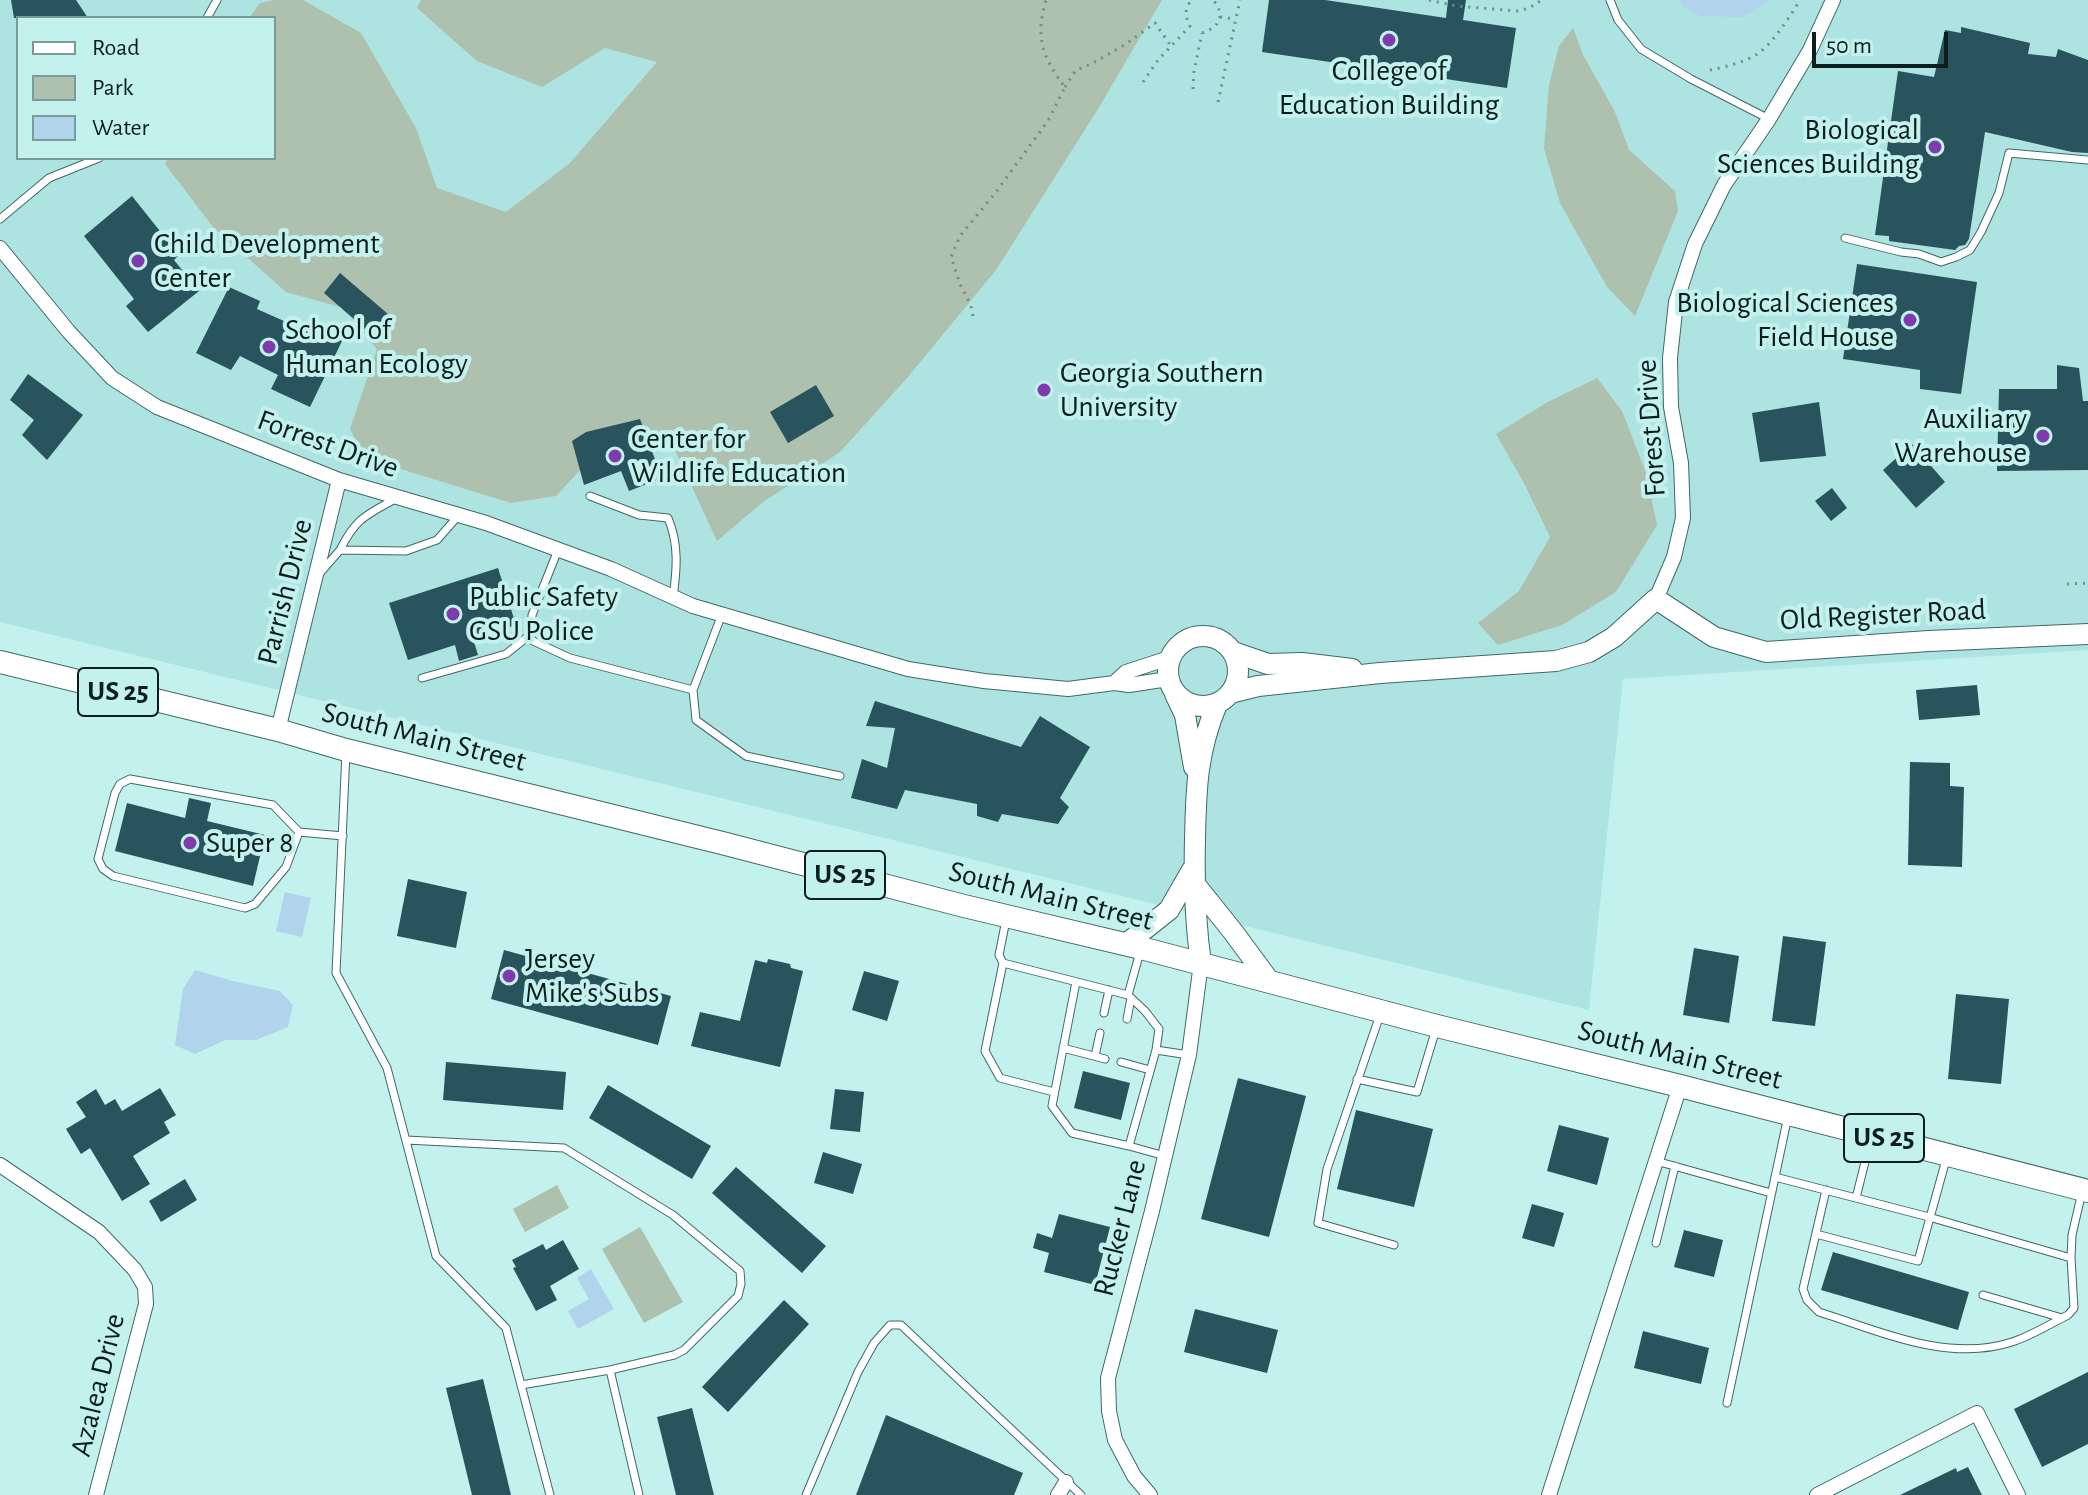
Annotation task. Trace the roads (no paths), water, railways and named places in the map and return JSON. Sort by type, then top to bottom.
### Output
[{"type":"main road","name":"South Main Street","points":[[0,662],[279,723],[346,750],[1201,963],[2085,1190]]},
{"type":"street","name":"Forest Drive","points":[[1656,599],[1674,557],[1683,518],[1681,463],[1670,394],[1676,302],[1695,244],[1724,185],[1769,119],[1810,50],[1833,0]]},
{"type":"street","name":"Forrest Drive","points":[[0,248],[69,332],[112,378],[157,407],[339,480],[459,515],[558,550],[611,569],[693,606],[908,669],[984,681],[1068,689],[1114,683],[1171,686]]},
{"type":"street","name":"Parrish Drive","points":[[279,723],[339,480]]},
{"type":"street","name":"Old Register Road","points":[[1656,599],[1714,637],[1766,652],[2088,634]]},
{"type":"street","points":[[1171,686],[1183,701],[1205,707],[1258,686],[1380,673],[1556,661],[1589,652],[1614,637],[1656,599]]},
{"type":"street","points":[[1201,963],[1194,875],[1196,779],[1185,715],[1171,686],[1167,668],[1169,658],[1181,643],[1199,636],[1218,639],[1233,652],[1268,664],[1302,663],[1380,673]]},
{"type":"street","points":[[1196,779],[1207,728],[1236,684],[1237,663],[1233,652]]},
{"type":"street","points":[[1114,683],[1126,672],[1169,658]]},
{"type":"street","points":[[1133,946],[1169,910],[1194,875]]},
{"type":"street","points":[[1194,875],[1270,982]]},
{"type":"street","name":"Rucker Lane","points":[[1150,1495],[1134,1476],[1115,1440],[1109,1411],[1108,1378],[1189,1055],[1201,963]]},
{"type":"street","points":[[1549,1495],[1680,1086]]},
{"type":"street","name":"Azalea Drive","points":[[0,1165],[99,1232],[135,1270],[145,1287],[146,1304],[96,1495]]},
{"type":"street","points":[[1817,1495],[1977,1413],[2018,1495]]},
{"type":"lane","points":[[1610,0],[1618,20],[1641,49],[1769,119]]},
{"type":"lane","points":[[1845,238],[1919,254],[1941,262],[1970,250],[1999,193],[2009,153],[2088,160]]},
{"type":"lane","points":[[0,219],[49,178],[94,160]]},
{"type":"lane","points":[[590,496],[639,515],[668,518],[675,534],[677,569],[673,597]]},
{"type":"lane","points":[[316,577],[364,516],[398,497]]},
{"type":"lane","points":[[340,550],[406,551],[437,540],[459,515]]},
{"type":"lane","points":[[558,550],[532,615],[531,640],[570,658],[693,690]]},
{"type":"lane","points":[[722,614],[693,690],[696,720],[746,756],[840,776]]},
{"type":"lane","points":[[422,678],[506,654],[531,634]]},
{"type":"lane","points":[[346,750],[336,973],[387,1068],[436,1256],[506,1328],[550,1495]]},
{"type":"lane","points":[[299,832],[286,867],[255,904],[245,908],[113,876],[103,869],[98,859],[115,793],[120,784],[130,779],[273,805],[299,832],[343,836]]},
{"type":"lane","points":[[1007,917],[999,955],[1003,963],[985,1051],[1000,1078],[1054,1092]]},
{"type":"lane","points":[[1127,1019],[1133,946]]},
{"type":"lane","points":[[1003,963],[1130,996],[1159,1029],[1129,1146]]},
{"type":"lane","points":[[1076,982],[1052,1106],[1072,1133],[1165,1156]]},
{"type":"lane","points":[[1104,1013],[1109,990]]},
{"type":"lane","points":[[1381,1011],[1327,1169],[1318,1223],[1394,1245]]},
{"type":"lane","points":[[1357,1079],[1417,1092],[1437,1026]]},
{"type":"lane","points":[[1095,1056],[1100,1033]]},
{"type":"lane","points":[[1063,1048],[1105,1059]]},
{"type":"lane","points":[[1156,1050],[1189,1055]]},
{"type":"lane","points":[[1121,1062],[1150,1070]]},
{"type":"lane","points":[[1727,1403],[1788,1114]]},
{"type":"lane","points":[[1856,1198],[1872,1135]]},
{"type":"lane","points":[[406,1140],[564,1148],[673,1215],[740,1271],[738,1296],[684,1350],[610,1370],[521,1385]]},
{"type":"lane","points":[[1816,1234],[1918,1261],[1948,1155]]},
{"type":"lane","points":[[1656,1161],[1771,1193]]},
{"type":"lane","points":[[1656,1243],[1675,1166]]},
{"type":"lane","points":[[1775,1177],[2071,1258]]},
{"type":"lane","points":[[1826,1190],[1803,1289],[1807,1300],[1819,1312],[1917,1342],[1965,1350],[2012,1342],[2068,1315],[2074,1308],[2072,1235],[2085,1190]]},
{"type":"lane","points":[[1983,1295],[2062,1318]]},
{"type":"lane","points":[[806,1495],[858,1372],[874,1343],[890,1325],[901,1325],[1062,1488],[1081,1495]]},
{"type":"lane","points":[[610,1370],[639,1495]]},
{"type":"water","points":[[1679,0],[1770,0],[1743,17],[1700,16],[1684,7]]},
{"type":"water","points":[[285,892],[311,898],[302,937],[276,931]]},
{"type":"water","points":[[195,970],[280,991],[293,1005],[288,1027],[256,1040],[225,1040],[195,1054],[175,1045],[183,989]]},
{"type":"water","points":[[591,1269],[614,1309],[578,1329],[568,1311],[589,1299],[577,1278]]},
{"type":"place","name":"College of Education Building","points":[[1389,40]]},
{"type":"place","name":"Biological Sciences Building","points":[[1935,147]]},
{"type":"place","name":"Child Development Center","points":[[138,261]]},
{"type":"place","name":"Biological Sciences Field House","points":[[1910,320]]},
{"type":"place","name":"School of Human Ecology","points":[[269,347]]},
{"type":"place","name":"Georgia Southern University","points":[[1044,390]]},
{"type":"place","name":"Auxiliary Warehouse","points":[[2043,436]]},
{"type":"place","name":"Center for Wildlife Education","points":[[615,456]]},
{"type":"place","name":"Public Safety GSU Police","points":[[453,614]]},
{"type":"place","name":"Super 8","points":[[190,843]]},
{"type":"place","name":"Jersey Mike's Subs","points":[[509,976]]}]
